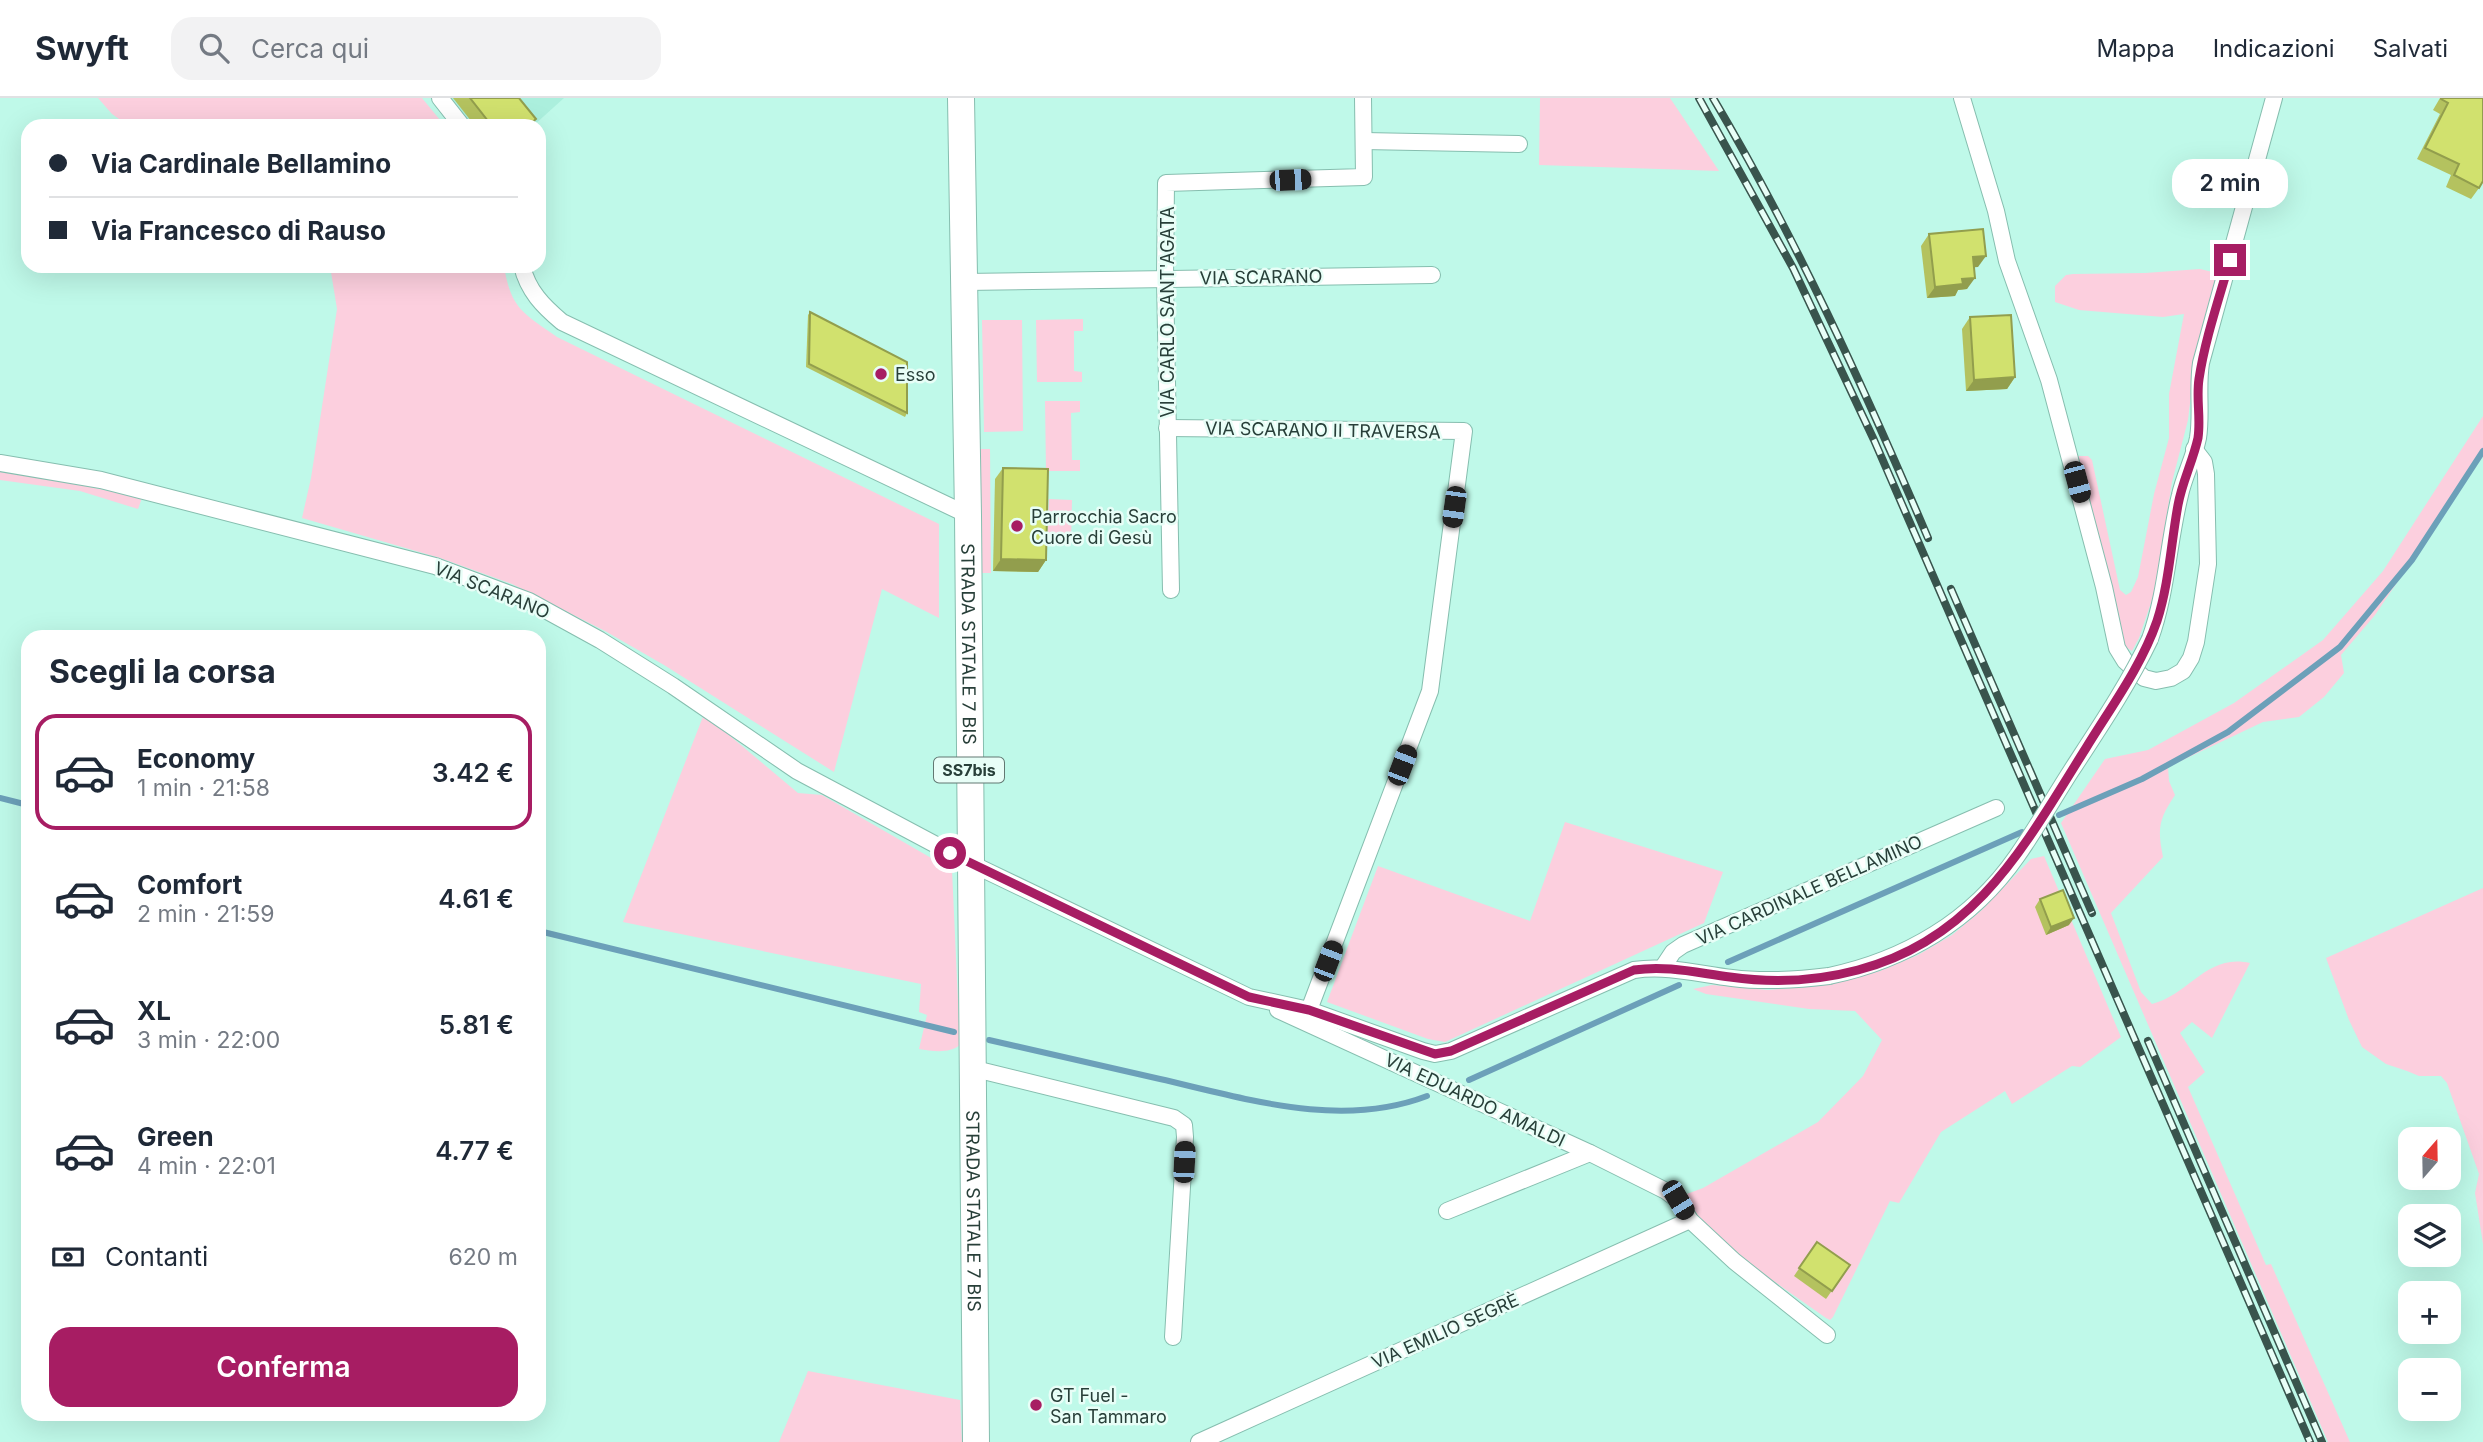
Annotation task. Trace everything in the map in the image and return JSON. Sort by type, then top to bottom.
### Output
[{"type":"main road","name":"STRADA STATALE 7 BIS","points":[[961,98],[968,515],[976,1442]]},
{"type":"street","points":[[440,98],[456,119]]},
{"type":"street","name":"VIA CARLO SANT'AGATA","points":[[1171,590],[1165,279],[1166,183],[1364,177],[1363,98]]},
{"type":"street","points":[[1962,98],[1996,211],[2007,261],[2049,380],[2117,648],[2125,661],[2144,678],[2156,681],[2171,678],[2183,670],[2191,658],[2204,594],[2208,564],[2206,474],[2204,463],[2194,449]]},
{"type":"street","points":[[970,863],[1249,997],[1309,1010],[1435,1054],[1451,1051],[1634,970],[1664,967],[1733,978],[1767,980],[1829,976],[1859,970],[1912,948],[1951,925],[1989,890],[2017,856],[2130,678],[2150,639],[2162,600],[2179,496],[2194,449],[2200,419],[2198,384],[2201,363],[2274,98]]},
{"type":"street","points":[[1363,141],[1518,144]]},
{"type":"street","points":[[524,273],[541,304],[562,322],[968,515]]},
{"type":"street","name":"VIA SCARANO","points":[[965,282],[1432,275]]},
{"type":"street","name":"VIA SCARANO II TRAVERSA","points":[[1167,428],[1464,431],[1430,691],[1309,1010]]},
{"type":"street","name":"VIA SCARANO","points":[[0,463],[101,480],[435,566],[529,601],[600,640],[673,686],[797,771],[970,863]]},
{"type":"street","name":"VIA CARDINALE BELLAMINO","points":[[1664,967],[1673,952],[1683,946],[1996,808]]},
{"type":"street","name":"VIA EDUARDO AMALDI","points":[[1249,997],[1590,1153],[1666,1191],[1678,1200],[1690,1220],[1734,1261],[1827,1335]]},
{"type":"street","points":[[971,1068],[1174,1118],[1184,1125],[1173,1338]]},
{"type":"street","points":[[1447,1211],[1590,1153]]},
{"type":"street","name":"VIA EMILIO SEGRÈ","points":[[1199,1442],[1690,1220]]},
{"type":"shaded area","points":[[98,98],[422,98],[439,119],[119,119]]},
{"type":"shaded area","points":[[450,98],[564,98],[541,119],[466,119]]},
{"type":"shaded area","points":[[1540,98],[1670,98],[1719,171],[1539,165]]},
{"type":"shaded area","points":[[2200,269],[2221,274],[2193,379],[2188,420],[2172,482],[2155,591],[2132,651],[2124,646],[2075,456],[2088,456],[2092,460],[2120,590],[2126,595],[2131,592],[2138,577],[2154,494],[2169,438],[2169,394],[2184,314],[2163,317],[2079,310],[2055,302],[2055,286],[2066,275],[2073,274]]},
{"type":"shaded area","points":[[331,273],[506,273],[510,292],[520,309],[557,337],[939,524],[939,618],[882,589],[834,772],[664,665],[605,631],[512,584],[440,558],[302,518],[311,478],[337,309]]},
{"type":"shaded area","points":[[1083,319],[1083,331],[1074,331],[1074,371],[1082,372],[1082,382],[1037,382],[1036,320]]},
{"type":"shaded area","points":[[982,320],[1022,320],[1023,431],[984,432]]},
{"type":"shaded area","points":[[1045,401],[1080,401],[1080,412],[1071,413],[1072,460],[1080,460],[1080,471],[1046,471]]},
{"type":"shaded area","points":[[2483,416],[2483,456],[2375,615],[2341,655],[2344,673],[2324,697],[2299,717],[2263,722],[2168,767],[2169,781],[2175,795],[2161,824],[2163,857],[2111,913],[2141,992],[2152,1004],[2177,992],[2210,969],[2235,961],[2250,963],[2212,1038],[2192,1022],[2180,1033],[2205,1072],[2188,1087],[2266,1265],[2271,1264],[2350,1442],[2328,1442],[2061,823],[2105,759],[2148,750],[2234,703],[2323,640],[2383,571]]},
{"type":"shaded area","points":[[978,449],[990,449],[991,573],[979,573]]},
{"type":"shaded area","points":[[0,472],[67,482],[142,498],[138,509],[80,491],[0,480]]},
{"type":"shaded area","points":[[1049,499],[1072,500],[1071,545],[1047,545]]},
{"type":"shaded area","points":[[704,714],[798,793],[822,795],[952,870],[960,1045],[946,1051],[919,1049],[927,1015],[919,1012],[921,984],[623,922]]},
{"type":"shaded area","points":[[1565,822],[1723,872],[1704,923],[1445,1042],[1428,1039],[1327,1002],[1378,866],[1530,921]]},
{"type":"shaded area","points":[[2044,856],[2121,1037],[2080,1067],[2072,1066],[2012,1104],[2005,1091],[1941,1132],[1899,1203],[1890,1201],[1830,1320],[1728,1249],[1703,1224],[1684,1195],[1703,1188],[1818,1122],[1863,1076],[1882,1040],[1855,1011],[1809,1009],[1706,994],[1693,989],[1712,985],[1768,990],[1816,986],[1880,971],[1918,955],[1952,935],[1982,910],[2031,859]]},
{"type":"shaded area","points":[[2483,888],[2483,1244],[2475,1193],[2479,1174],[2447,1083],[2441,1076],[2419,1076],[2386,1064],[2362,1047],[2326,958]]},
{"type":"shaded area","points":[[808,1371],[960,1400],[962,1442],[779,1442]]},
{"type":"building","points":[[470,98],[519,98],[536,119],[486,119]]},
{"type":"building","points":[[2441,98],[2483,98],[2483,181],[2479,188],[2454,175],[2459,164],[2425,148],[2448,103]]},
{"type":"building","points":[[1983,229],[1986,256],[1973,257],[1975,278],[1962,279],[1963,284],[1935,287],[1929,234]]},
{"type":"building","points":[[810,312],[907,362],[907,413],[809,364]]},
{"type":"building","points":[[2011,315],[2015,377],[1974,380],[1970,317]]},
{"type":"building","name":"Parrocchia Sacro Cuore di Gesù","points":[[1003,468],[1048,469],[1046,560],[1001,559]]},
{"type":"building","points":[[2063,890],[2074,918],[2051,927],[2040,899]]},
{"type":"building","points":[[1817,1242],[1850,1265],[1832,1291],[1799,1268]]},
{"type":"waterway","points":[[2059,815],[2142,779],[2228,732],[2340,647],[2412,560],[2483,451]]},
{"type":"waterway","points":[[0,798],[21,803]]},
{"type":"waterway","points":[[1728,962],[2022,832]]},
{"type":"waterway","points":[[546,933],[954,1032]]},
{"type":"waterway","points":[[1469,1080],[1679,985]]},
{"type":"waterway","points":[[989,1040],[1226,1095],[1294,1107],[1361,1110],[1394,1106],[1427,1096]]},
{"type":"railway","points":[[1699,98],[1793,268],[1874,440],[2310,1442]]},
{"type":"railway","points":[[1713,98],[1773,205],[1828,314],[1928,538]]},
{"type":"railway","points":[[1951,589],[2092,913]]},
{"type":"railway","points":[[2148,1041],[2322,1442]]},
{"type":"place","name":"Esso","points":[[881,374]]},
{"type":"place","name":"Parrocchia Sacro Cuore di Gesù","points":[[1017,526]]},
{"type":"place","name":"GT Fuel - San Tammaro","points":[[1036,1405]]},
{"type":"route","points":[[950,853],[1249,997],[1309,1010],[1435,1054],[1451,1051],[1634,970],[1664,967],[1733,978],[1798,979],[1859,970],[1888,960],[1951,925],[2005,872],[2130,678],[2150,639],[2162,600],[2179,496],[2197,441],[2201,363],[2230,260]]}]
